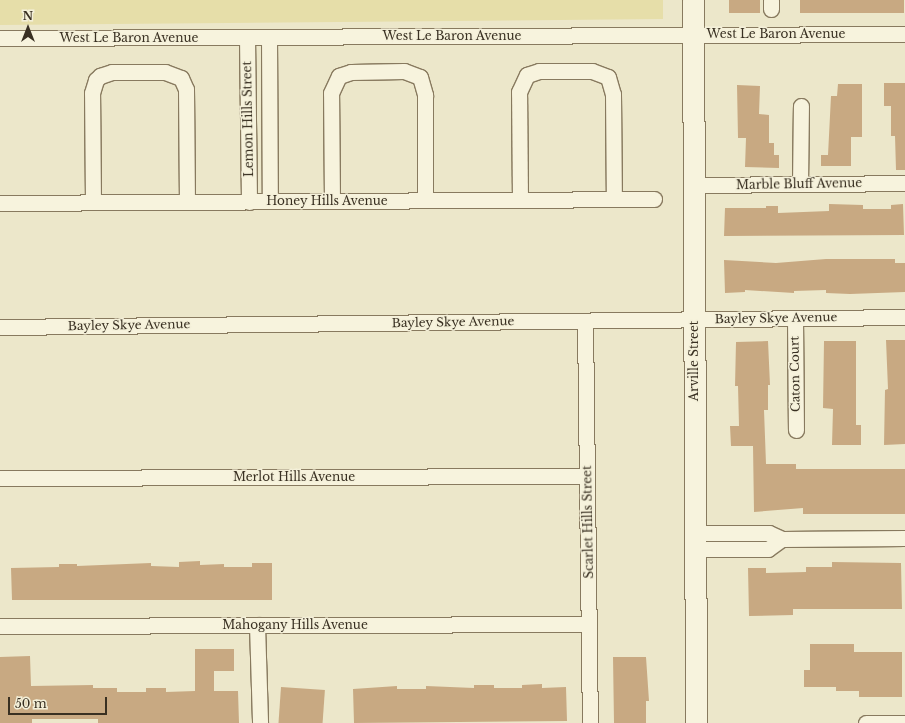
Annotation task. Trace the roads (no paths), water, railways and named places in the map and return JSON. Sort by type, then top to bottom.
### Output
[{"type":"street","name":"Arville Street","points":[[693,0],[696,723]]},
{"type":"street","name":"West Le Baron Avenue","points":[[0,38],[905,34]]},
{"type":"street","name":"Lemon Hills Street","points":[[247,37],[249,202]]},
{"type":"street","name":"Lemon Hills Street","points":[[269,37],[270,201]]},
{"type":"street","points":[[520,200],[519,92],[525,77],[539,71],[598,72],[608,77],[613,94],[614,199]]},
{"type":"street","points":[[93,202],[92,93],[99,78],[112,72],[172,73],[181,78],[186,95],[187,202]]},
{"type":"street","points":[[332,201],[331,93],[337,78],[351,72],[410,72],[420,77],[425,95],[425,200]]},
{"type":"street","points":[[800,184],[801,106]]},
{"type":"street","name":"Marble Bluff Avenue","points":[[694,185],[905,183]]},
{"type":"street","name":"Honey Hills Avenue","points":[[0,203],[654,199]]},
{"type":"street","name":"Bayley Skye Avenue","points":[[0,327],[905,317]]},
{"type":"street","name":"Caton Court","points":[[795,318],[796,430]]},
{"type":"street","name":"Scarlet Hills Street","points":[[585,320],[590,723]]},
{"type":"street","name":"Merlot Hills Avenue","points":[[0,478],[587,476]]},
{"type":"street","points":[[695,541],[769,534],[782,539],[905,538]]},
{"type":"street","name":"Mahogany Hills Avenue","points":[[0,626],[589,624]]},
{"type":"street","points":[[257,625],[260,723]]},
{"type":"street","points":[[866,723],[905,722]]}]
